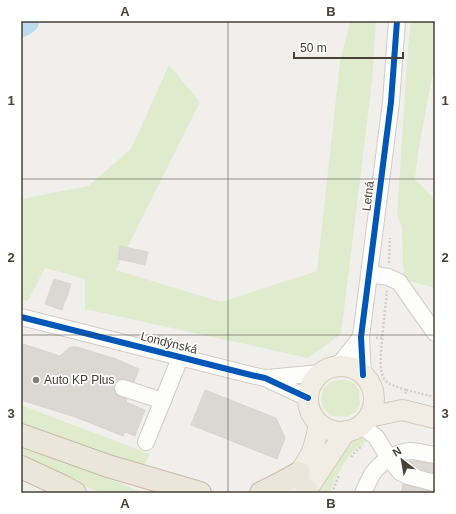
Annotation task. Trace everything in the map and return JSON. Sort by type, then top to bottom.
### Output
[{"type":"highway","points":[[21,435],[108,466],[200,493]]},
{"type":"highway","points":[[108,466],[162,493]]},
{"type":"highway","points":[[21,467],[75,493]]},
{"type":"highway","points":[[261,493],[282,483],[305,487]]},
{"type":"main road","name":"Londýnská","points":[[329,369],[347,366],[356,370],[402,410]]},
{"type":"main road","points":[[329,369],[314,380],[310,388],[308,398],[309,408],[313,416],[319,424],[327,429],[337,432],[402,410],[435,418]]},
{"type":"main road","points":[[283,493],[305,487],[372,408],[374,399],[368,382]]},
{"type":"main road","points":[[305,487],[311,454],[317,437],[319,424]]},
{"type":"street","name":"Letná","points":[[368,382],[361,337],[390,102],[397,21]]},
{"type":"street","points":[[369,274],[388,277],[399,282],[435,333]]},
{"type":"street","name":"Londýnská","points":[[21,317],[180,358],[265,378],[308,398]]},
{"type":"street","points":[[329,369],[361,337]]},
{"type":"street","points":[[146,442],[180,358]]},
{"type":"street","name":"Londýnská","points":[[265,378],[329,369]]},
{"type":"street","points":[[123,388],[163,401]]},
{"type":"street","points":[[359,424],[376,437],[400,472],[408,476],[435,483]]},
{"type":"street","points":[[363,493],[373,474],[380,465],[390,458],[410,451],[435,455]]},
{"type":"path","points":[[382,338],[380,370],[386,381],[406,390],[435,397]]},
{"type":"path","points":[[402,410],[406,390]]},
{"type":"green space","points":[[350,21],[376,21],[372,82],[341,334],[308,358],[85,309],[85,279],[45,268],[28,301],[21,299],[21,199],[88,186],[131,149],[169,65],[200,102],[116,270],[221,302],[317,271],[340,62]]},
{"type":"green space","points":[[411,21],[433,21],[433,72],[418,153],[415,179],[435,202],[435,288],[405,280],[402,227],[397,216]]},
{"type":"green space","points":[[346,380],[354,383],[359,390],[360,404],[356,411],[347,417],[333,416],[323,409],[321,400],[323,389],[330,382]]},
{"type":"green space","points":[[21,405],[150,454],[143,466],[21,427]]},
{"type":"green space","points":[[357,436],[368,440],[358,447],[345,461],[330,493],[315,493],[349,439]]},
{"type":"green space","points":[[21,447],[92,472],[144,493],[100,493],[21,454]]},
{"type":"building","points":[[120,246],[148,252],[145,265],[118,259]]},
{"type":"building","points":[[54,279],[71,284],[62,310],[45,304]]},
{"type":"building","points":[[23,344],[60,356],[70,347],[77,347],[116,359],[139,369],[134,382],[121,379],[116,381],[114,385],[116,394],[127,399],[126,402],[145,410],[135,436],[125,432],[123,436],[75,417],[21,400],[21,351]]},
{"type":"building","points":[[205,390],[276,418],[285,438],[277,459],[191,425]]},
{"type":"building","points":[[409,461],[435,464],[435,473],[411,467],[407,465]]},
{"type":"building","points":[[403,484],[435,492],[435,493],[401,493]]},
{"type":"waterway","points":[[21,24],[26,21]]},
{"type":"cycle path","points":[[363,375],[361,337],[391,102],[397,21]]},
{"type":"cycle path","points":[[21,317],[265,378],[308,398]]},
{"type":"place","name":"Auto KP Plus","points":[[36,380]]}]
